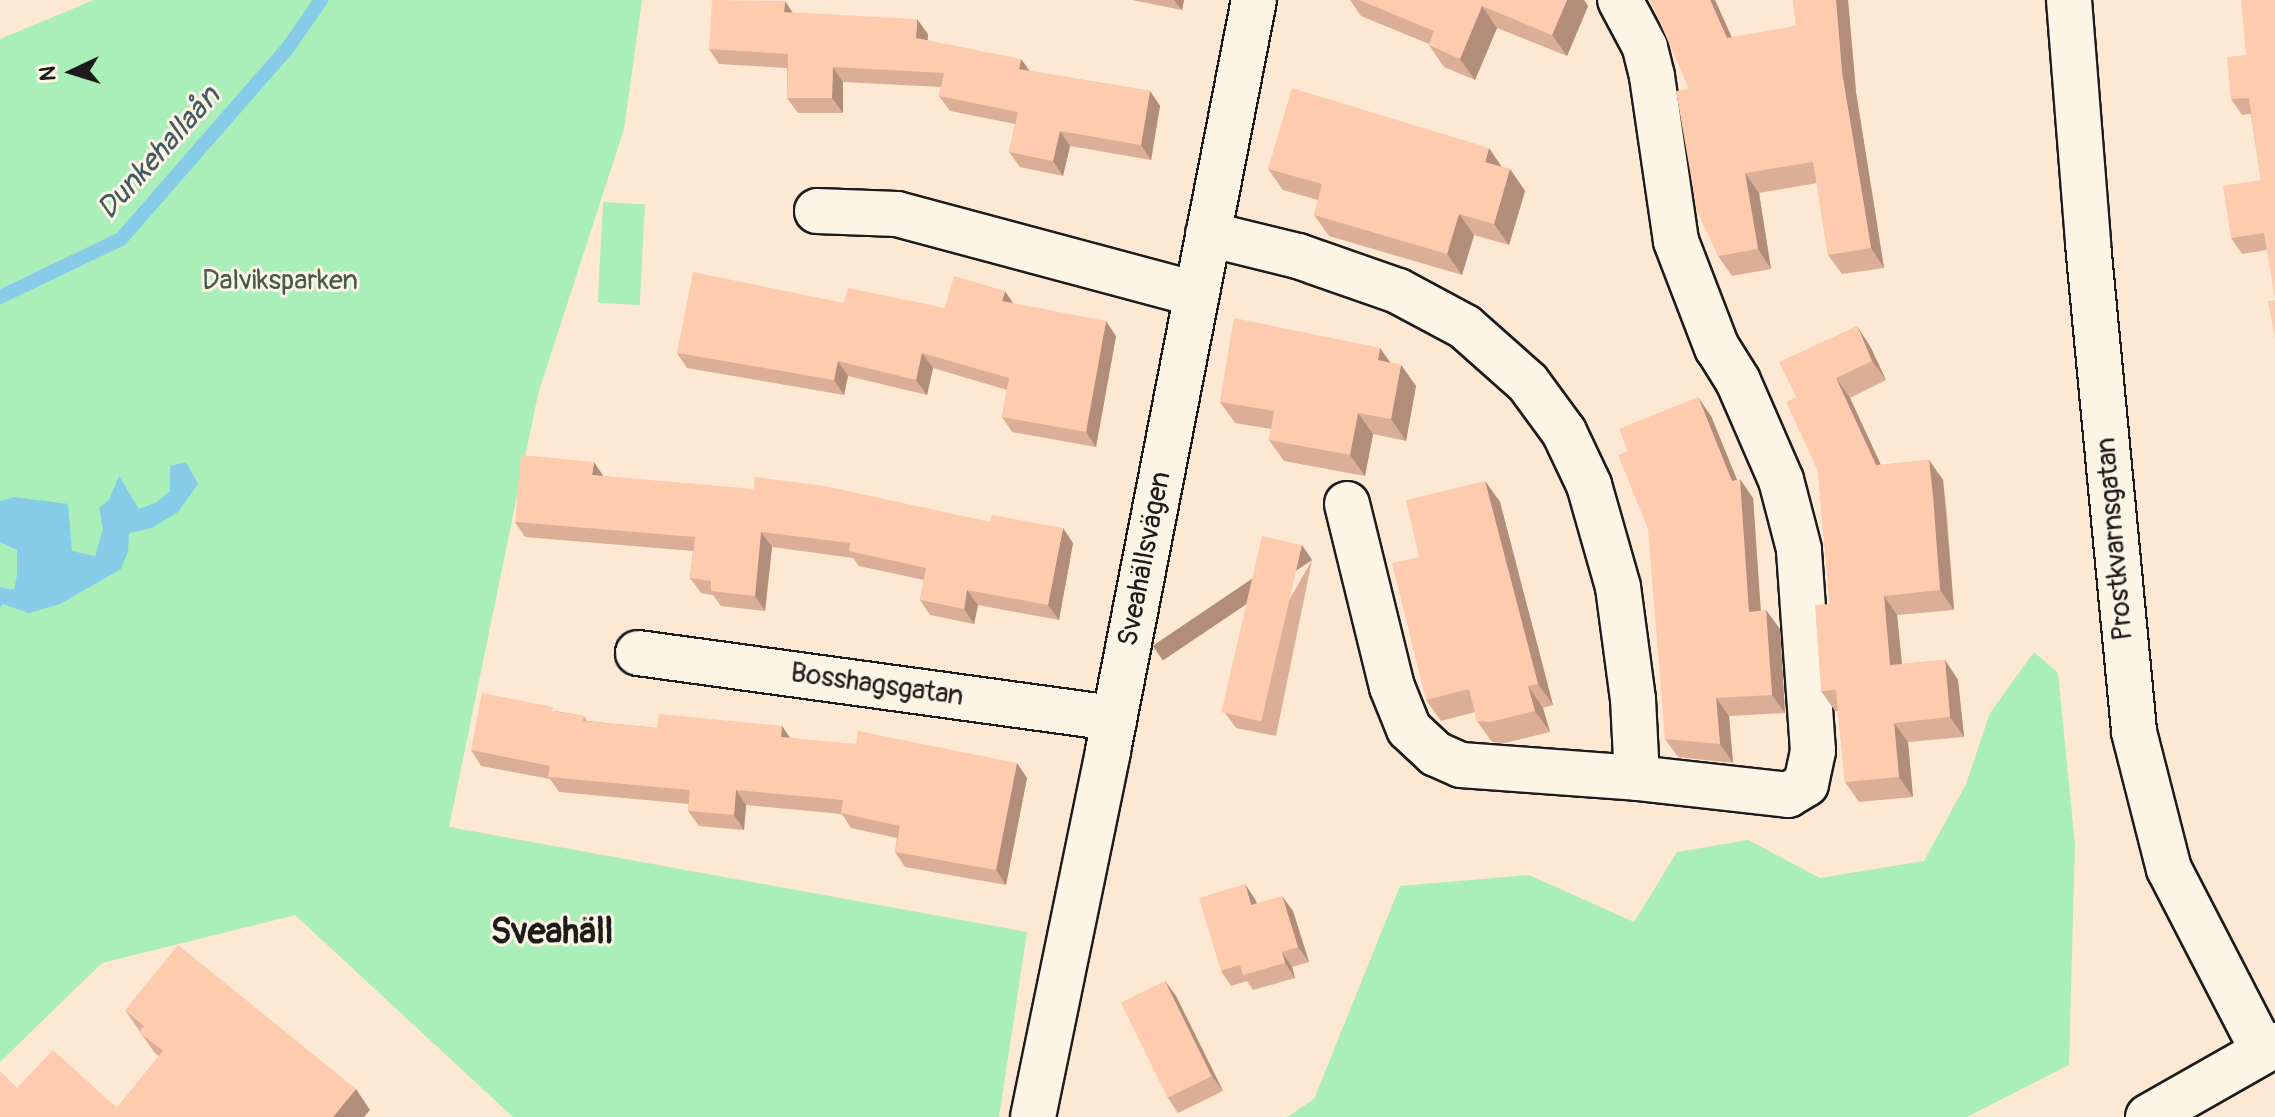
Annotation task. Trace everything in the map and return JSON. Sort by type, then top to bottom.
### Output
[{"type":"street","name":"Sveahällsvägen","points":[[1033,1117],[1115,718],[1254,0]]},
{"type":"street","points":[[1347,504],[1392,687],[1409,729],[1436,754],[1461,765],[1637,778],[1788,795],[1806,784],[1813,751],[1799,549],[1781,480],[1738,381],[1717,348],[1676,241],[1659,145],[1652,76],[1645,47],[1620,0]]},
{"type":"street","name":"Prostkvarnsgatan","points":[[2069,0],[2088,244],[2134,732],[2169,869],[2269,1048]]},
{"type":"street","points":[[817,211],[897,214],[1195,294]]},
{"type":"street","points":[[1208,234],[1298,256],[1398,291],[1465,327],[1528,383],[1564,432],[1589,485],[1618,587],[1633,699],[1637,778]]},
{"type":"street","name":"Bosshagsgatan","points":[[638,653],[1115,718]]},
{"type":"street","points":[[2148,1117],[2269,1048]]},
{"type":"green space","name":"Dalviksparken","points":[[94,0],[642,0],[624,129],[538,394],[449,827],[1027,932],[999,1117],[513,1117],[295,915],[102,963],[0,1062],[0,39]]},
{"type":"green space","points":[[603,202],[645,204],[640,305],[598,303]]},
{"type":"green space","points":[[2034,652],[2058,673],[2075,844],[2069,1065],[1967,1117],[1287,1117],[1314,1099],[1400,886],[1529,875],[1634,922],[1677,852],[1748,840],[1820,878],[1924,861],[1966,784],[1990,713]]},
{"type":"water","points":[[186,462],[198,484],[178,512],[152,528],[129,533],[128,552],[121,569],[60,604],[29,613],[3,604],[0,608],[0,587],[14,590],[17,550],[0,542],[0,501],[14,497],[68,504],[72,551],[95,556],[103,529],[99,508],[109,500],[119,476],[139,509],[157,502],[170,491],[170,466]]},
{"type":"building","points":[[712,0],[785,1],[784,12],[917,19],[916,38],[1021,59],[1019,69],[1150,91],[1141,145],[1060,131],[1053,161],[1009,152],[1018,112],[939,96],[944,73],[833,67],[832,98],[787,98],[788,54],[709,49]]},
{"type":"building","points":[[1359,0],[1567,0],[1552,35],[1482,6],[1460,59],[1429,45],[1434,31]]},
{"type":"building","points":[[1650,0],[1710,0],[1727,38],[1796,26],[1793,0],[1836,0],[1842,72],[1871,248],[1828,255],[1813,162],[1745,173],[1758,249],[1718,256],[1697,211],[1676,91],[1689,89]]},
{"type":"building","points":[[2241,0],[2275,0],[2275,299],[2264,233],[2231,238],[2223,186],[2261,180],[2249,98],[2231,99],[2227,57],[2246,55]]},
{"type":"building","points":[[1292,88],[1489,148],[1485,162],[1510,169],[1494,224],[1459,214],[1447,254],[1314,215],[1322,184],[1268,169]]},
{"type":"building","points":[[693,272],[844,303],[848,288],[945,308],[954,276],[1005,291],[1002,301],[1106,321],[1086,432],[1002,417],[1009,378],[922,353],[916,380],[838,361],[834,380],[677,353]]},
{"type":"building","points":[[2275,300],[2275,338],[2268,301]]},
{"type":"building","points":[[1234,318],[1380,348],[1378,360],[1401,365],[1391,419],[1358,413],[1350,455],[1269,440],[1274,411],[1220,402]]},
{"type":"building","points":[[1857,326],[1872,361],[1836,378],[1876,465],[1929,460],[1933,495],[1940,590],[1884,596],[1890,665],[1945,660],[1950,717],[1894,723],[1899,777],[1845,782],[1836,690],[1821,691],[1815,605],[1830,604],[1818,471],[1786,402],[1796,397],[1779,362]]},
{"type":"building","points":[[1698,397],[1732,481],[1740,479],[1749,612],[1766,610],[1772,695],[1716,698],[1720,744],[1665,739],[1648,529],[1618,455],[1628,451],[1619,429]]},
{"type":"building","points":[[521,455],[594,462],[592,475],[754,489],[755,477],[825,486],[990,522],[992,515],[1063,528],[1048,605],[967,590],[964,609],[920,600],[926,568],[849,551],[850,543],[761,532],[755,596],[711,591],[711,581],[690,578],[695,537],[515,522]]},
{"type":"building","points":[[1485,481],[1538,684],[1528,686],[1535,711],[1490,722],[1477,721],[1469,689],[1426,700],[1392,563],[1419,557],[1406,500]]},
{"type":"building","points":[[1262,536],[1302,545],[1261,722],[1221,712]]},
{"type":"building","points":[[482,693],[553,707],[552,711],[584,716],[583,721],[657,728],[659,714],[782,726],[781,737],[856,744],[858,731],[1017,763],[996,870],[895,852],[900,826],[841,813],[843,800],[736,790],[734,815],[688,811],[690,790],[548,777],[550,766],[471,750]]},
{"type":"building","points":[[1245,884],[1251,905],[1282,896],[1298,947],[1282,952],[1285,963],[1243,975],[1240,965],[1221,971],[1199,898]]},
{"type":"building","points":[[178,945],[356,1089],[333,1117],[0,1117],[0,1071],[17,1088],[53,1050],[117,1108],[163,1051],[139,1032],[144,1026],[125,1010]]},
{"type":"building","points":[[1165,981],[1211,1076],[1167,1098],[1121,1002]]},
{"type":"waterway","name":"Dunkehallaån","points":[[0,297],[121,239],[287,49],[321,0]]},
{"type":"district","name":"Sveahäll","points":[[552,932]]}]
